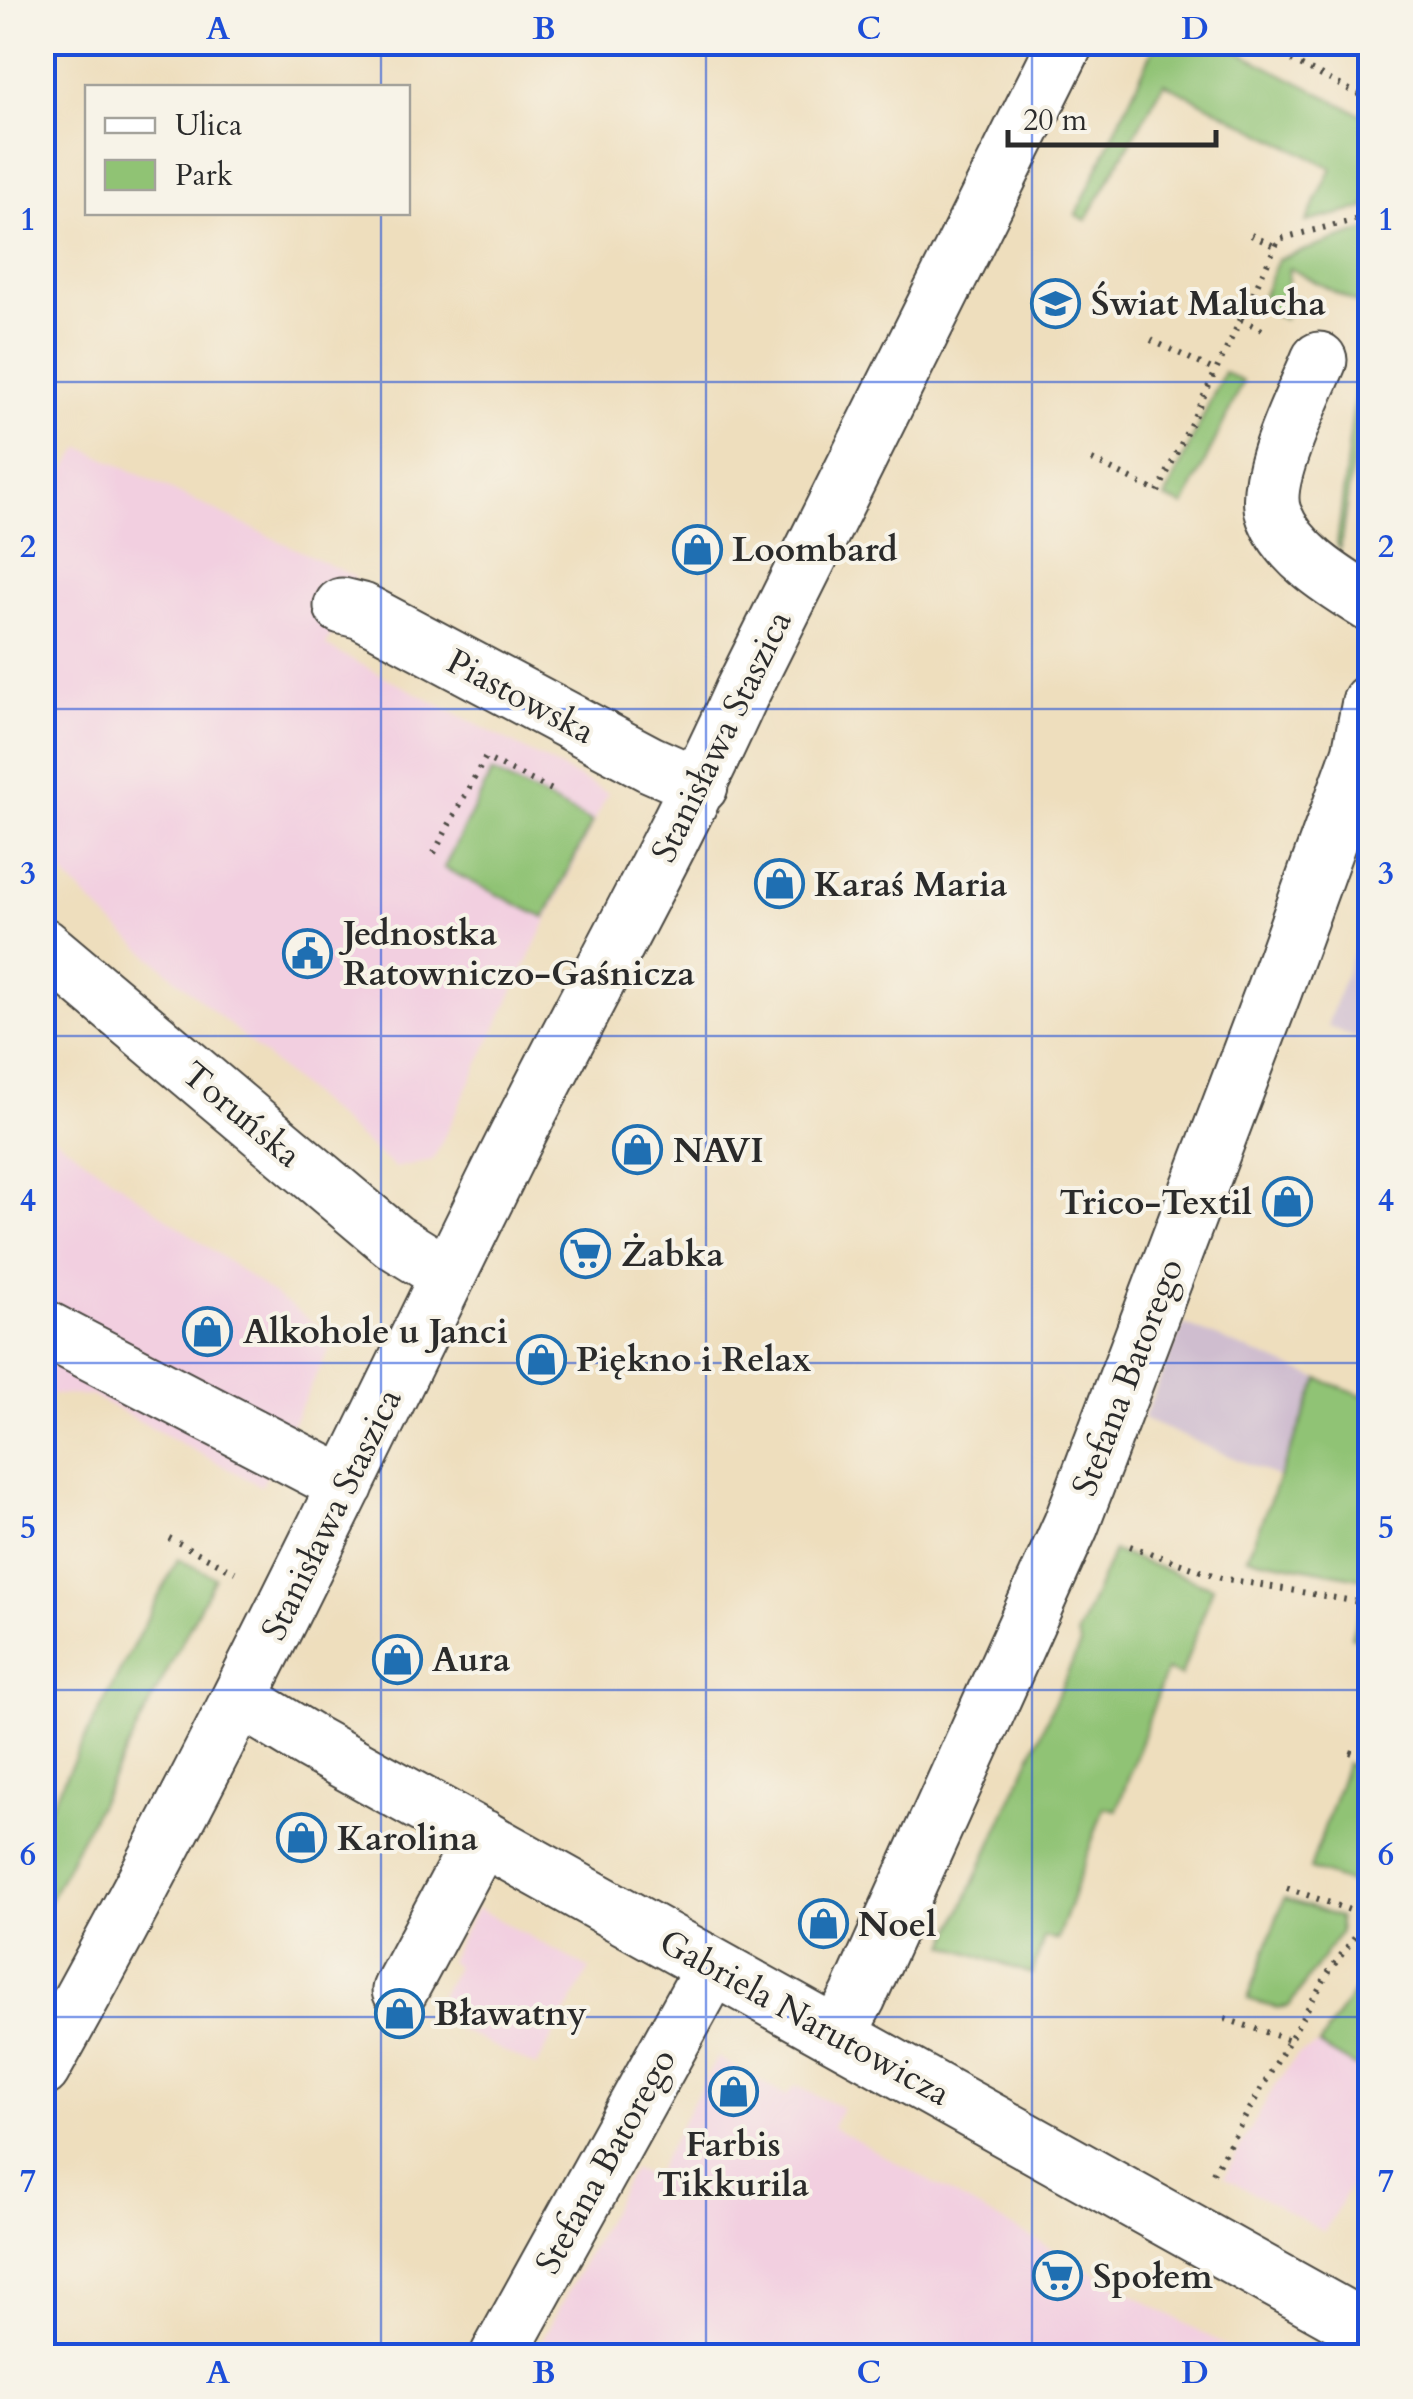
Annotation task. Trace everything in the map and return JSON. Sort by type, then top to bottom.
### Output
[{"type":"street","name":"Stanisława Staszica","points":[[42,2068],[57,2009],[241,1700],[545,1080],[700,786],[741,694],[1066,42]]},
{"type":"street","points":[[1319,360],[1275,472],[1273,514],[1295,547],[1317,568],[1370,604]]},
{"type":"street","name":"Piastowska","points":[[342,606],[362,611],[650,764],[700,786]]},
{"type":"street","name":"Stefana Batorego","points":[[838,2034],[1071,1526],[1294,935],[1360,753],[1370,702]]},
{"type":"street","name":"Toruńska","points":[[42,945],[392,1241],[448,1275]]},
{"type":"street","points":[[42,1327],[346,1485]]},
{"type":"street","name":"Gabriela Narutowicza","points":[[241,1700],[1370,2332]]},
{"type":"street","points":[[400,1990],[482,1837]]},
{"type":"street","name":"Stefana Batorego","points":[[498,2356],[714,1966]]},
{"type":"path","points":[[1254,42],[1370,100]]},
{"type":"path","points":[[1092,460],[1158,492],[1279,239],[1370,216]]},
{"type":"path","points":[[1251,235],[1274,246]]},
{"type":"path","points":[[1151,340],[1216,371]]},
{"type":"path","points":[[434,853],[485,758],[553,790]]},
{"type":"path","points":[[1071,1526],[1221,1578],[1370,1604]]},
{"type":"path","points":[[169,1538],[248,1579]]},
{"type":"path","points":[[1350,1752],[1370,1759]]},
{"type":"path","points":[[1205,2187],[1328,1973],[1370,1916],[1287,1888]]},
{"type":"path","points":[[1225,2019],[1290,2040]]},
{"type":"shaded area","points":[[81,447],[355,577],[326,646],[608,793],[433,1160],[394,1168],[112,923],[43,854],[42,477],[57,482]]},
{"type":"shaded area","points":[[1370,904],[1370,1044],[1327,1026]]},
{"type":"shaded area","points":[[43,1129],[335,1338],[261,1486],[92,1396],[43,1394]]},
{"type":"shaded area","points":[[1184,1324],[1319,1379],[1280,1478],[1143,1419]]},
{"type":"shaded area","points":[[477,1908],[590,1969],[536,2067],[429,2015],[456,1967],[448,1961]]},
{"type":"shaded area","points":[[1319,2045],[1370,2075],[1370,2159],[1367,2157],[1324,2232],[1224,2177],[1271,2092],[1297,2055]]},
{"type":"shaded area","points":[[717,2057],[787,2096],[795,2085],[842,2108],[832,2127],[1244,2356],[534,2356],[632,2169],[653,2177]]},
{"type":"green space","points":[[1156,43],[1221,43],[1370,119],[1370,194],[1365,208],[1306,222],[1332,168],[1164,83],[1086,220],[1076,215]]},
{"type":"green space","points":[[1370,229],[1370,342],[1340,549],[1337,544],[1365,308],[1289,268],[1284,319],[1258,307],[1278,259]]},
{"type":"green space","points":[[1224,372],[1243,382],[1184,506],[1165,498]]},
{"type":"green space","points":[[492,772],[592,822],[545,918],[444,868]]},
{"type":"green space","points":[[1319,1379],[1365,1396],[1370,1386],[1370,1580],[1247,1557]]},
{"type":"green space","points":[[1113,1551],[1213,1587],[1181,1676],[1166,1670],[1117,1810],[1104,1807],[1057,1940],[1044,1937],[1032,1974],[946,1945],[1080,1645],[1077,1635]]},
{"type":"green space","points":[[178,1559],[215,1577],[43,1913],[43,1820]]},
{"type":"green space","points":[[1361,1607],[1370,1609],[1370,1642],[1351,1636]]},
{"type":"green space","points":[[1346,1764],[1370,1772],[1368,1889],[1310,1869]]},
{"type":"green space","points":[[1284,1898],[1338,1917],[1340,1932],[1289,2006],[1277,2008],[1248,1999]]},
{"type":"green space","points":[[1370,1966],[1370,2075],[1319,2045]]},
{"type":"place","name":"Świat Malucha","points":[[1056,303]]},
{"type":"place","name":"Loombard","points":[[697,549]]},
{"type":"place","name":"Karaś Maria","points":[[779,884]]},
{"type":"place","name":"Jednostka Ratowniczo-Gaśnicza","points":[[308,953]]},
{"type":"place","name":"NAVI","points":[[638,1150]]},
{"type":"place","name":"Trico-Textil","points":[[1287,1202]]},
{"type":"place","name":"Żabka","points":[[586,1254]]},
{"type":"place","name":"Alkohole u Janci","points":[[208,1331]]},
{"type":"place","name":"Piękno i Relax","points":[[541,1359]]},
{"type":"place","name":"Aura","points":[[397,1659]]},
{"type":"place","name":"Karolina","points":[[302,1838]]},
{"type":"place","name":"Noel","points":[[823,1924]]},
{"type":"place","name":"Bławatny","points":[[399,2013]]},
{"type":"place","name":"Farbis Tikkurila","points":[[733,2092]]},
{"type":"place","name":"Społem","points":[[1058,2276]]}]
